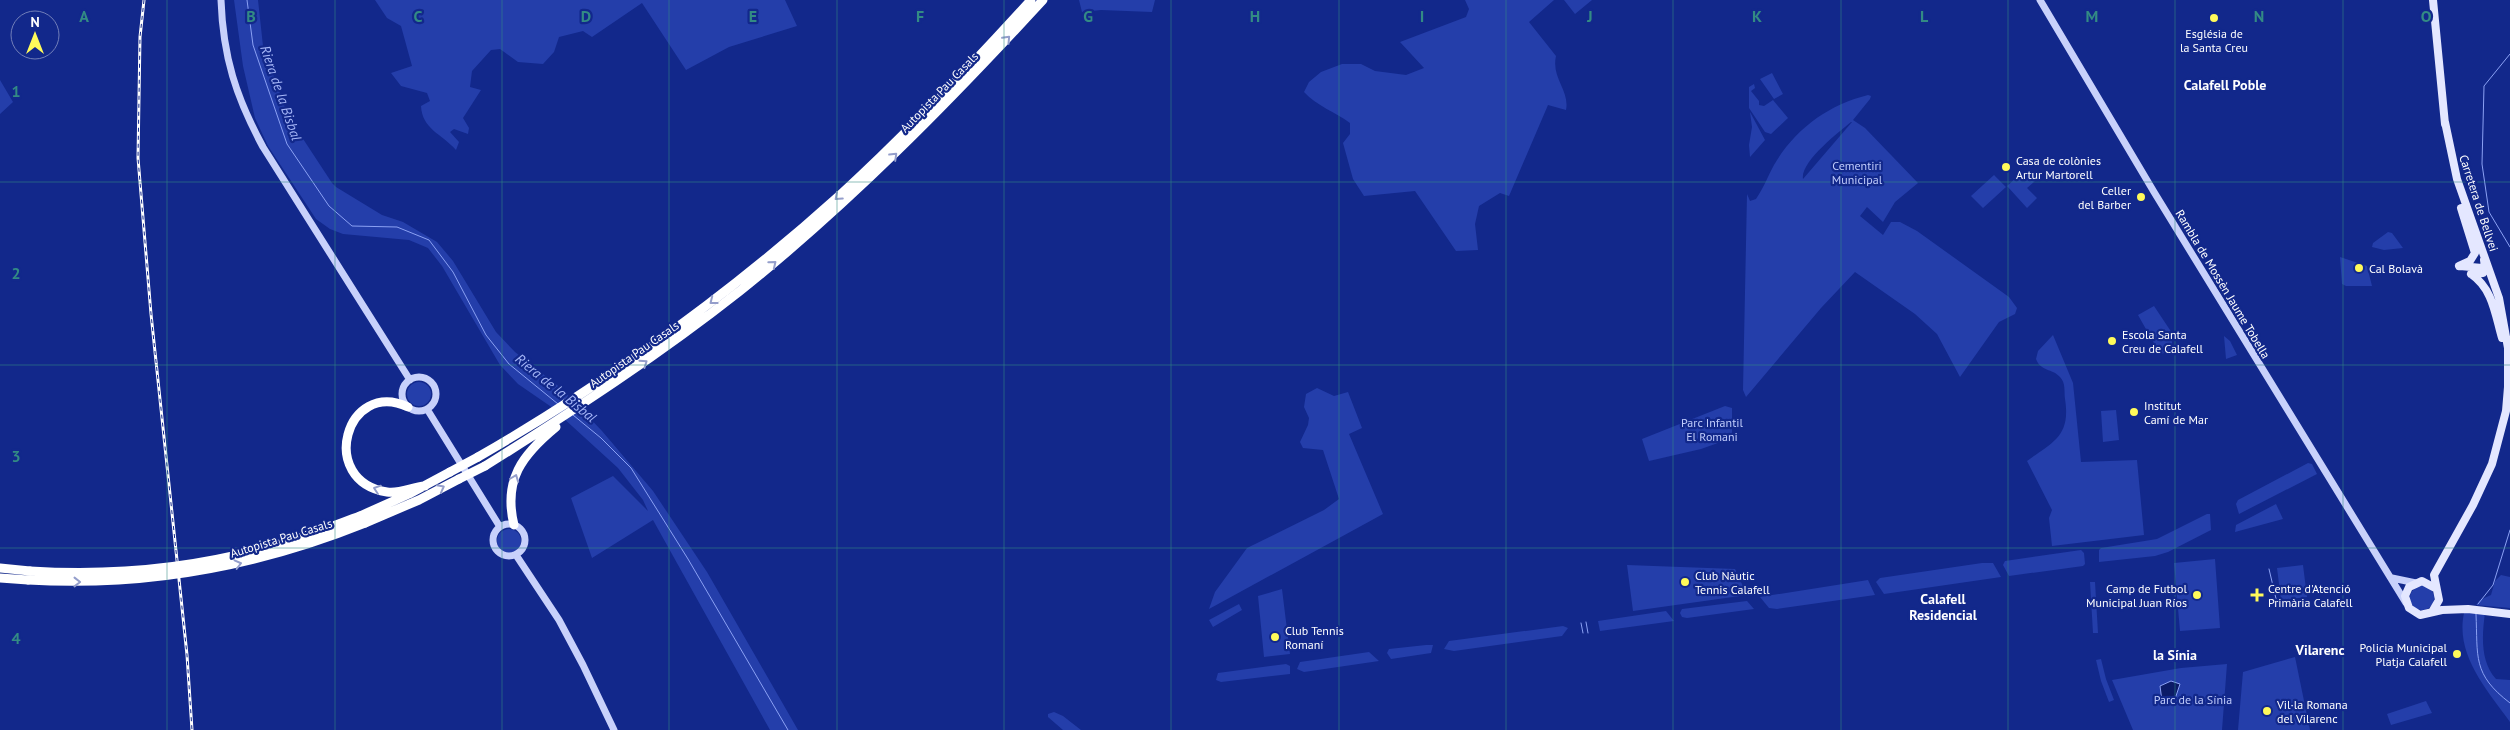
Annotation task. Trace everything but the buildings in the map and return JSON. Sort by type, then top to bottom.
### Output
[{"type":"highway","name":"Autopista Pau Casals","points":[[0,578],[83,582],[191,572],[233,566],[324,540],[478,457],[552,422],[587,402],[601,388],[720,296],[828,205],[920,118],[1031,0]]},
{"type":"highway","name":"Autopista Pau Casals","points":[[0,568],[67,573],[104,573],[181,565],[268,547],[362,520],[418,500],[485,466],[714,312],[814,230],[932,118],[1043,0]]},
{"type":"highway","points":[[408,407],[390,401],[379,402],[364,410],[349,429],[346,455],[355,475],[364,484],[376,490],[390,493],[424,486]]},
{"type":"highway","points":[[514,525],[510,506],[511,488],[527,453],[552,422]]},
{"type":"main road","name":"Carretera de Bellvei","points":[[2433,0],[2447,152],[2461,201],[2497,290],[2508,348],[2508,400],[2500,437],[2483,484],[2444,554]]},
{"type":"main road","name":"Carretera de Bellvei","points":[[2445,122],[2461,201]]},
{"type":"main road","points":[[2459,266],[2470,261],[2475,253],[2461,201]]},
{"type":"main road","points":[[2461,201],[2485,262],[2482,274],[2471,274]]},
{"type":"main road","points":[[2502,338],[2491,298],[2485,286],[2460,266],[2484,269],[2489,274],[2498,303],[2508,348]]},
{"type":"main road","name":"Carretera de Bellvei","points":[[2484,269],[2494,298],[2502,338],[2505,386],[2500,437]]},
{"type":"main road","points":[[2444,554],[2419,582],[2407,591],[2406,604],[2412,612],[2420,615],[2467,609]]},
{"type":"main road","points":[[2432,612],[2438,600],[2434,575],[2444,554]]},
{"type":"main road","points":[[2419,582],[2435,588]]},
{"type":"main road","points":[[2438,600],[2451,606],[2510,614]]},
{"type":"street","points":[[221,0],[222,24],[231,74],[247,116],[263,147],[410,380]]},
{"type":"street","name":"Rambla de Mossèn Jaume Tobella","points":[[2040,0],[2209,283],[2392,578],[2406,604]]},
{"type":"street","points":[[422,378],[434,387],[435,399],[427,409],[417,411],[408,407],[402,396],[405,384],[410,380],[422,378]]},
{"type":"street","points":[[427,409],[500,527]]},
{"type":"street","points":[[514,525],[521,530],[526,540],[523,549],[516,555],[504,556],[495,549],[494,536],[500,527],[514,525]]},
{"type":"street","points":[[516,555],[571,642],[614,730]]},
{"type":"street","points":[[2392,578],[2419,582]]},
{"type":"green space","points":[[234,0],[258,0],[263,46],[288,116],[332,183],[382,215],[403,222],[437,242],[453,261],[496,332],[515,352],[562,389],[602,431],[653,491],[707,572],[798,730],[770,730],[653,520],[592,558],[571,498],[613,476],[648,511],[643,500],[618,468],[550,406],[518,384],[500,365],[442,266],[428,248],[409,240],[343,234],[330,229],[316,219],[268,146],[255,118],[243,66]]},
{"type":"green space","points":[[375,0],[785,0],[797,26],[729,47],[686,70],[642,3],[592,37],[583,31],[559,37],[554,52],[543,64],[518,62],[500,49],[491,50],[472,71],[470,87],[481,90],[463,118],[469,128],[468,134],[454,129],[450,132],[459,142],[456,150],[434,131],[425,120],[421,106],[430,101],[427,93],[401,86],[391,73],[412,66],[401,26],[387,18]]},
{"type":"green space","points":[[1079,0],[1155,0],[1152,12],[1101,10],[1082,12]]},
{"type":"green space","points":[[1465,0],[1554,0],[1529,22],[1556,56],[1556,71],[1567,103],[1566,110],[1548,105],[1509,196],[1500,193],[1479,206],[1475,224],[1478,250],[1456,251],[1415,191],[1364,196],[1353,179],[1343,143],[1350,134],[1350,123],[1304,92],[1309,82],[1321,72],[1342,64],[1361,64],[1375,71],[1406,75],[1424,68],[1400,42],[1466,17],[1469,9]]},
{"type":"green space","points":[[1564,0],[1592,0],[1575,14]]},
{"type":"green space","points":[[1772,73],[1783,94],[1774,99],[1760,79]]},
{"type":"green space","points":[[0,80],[13,102],[0,114]]},
{"type":"green space","points":[[1754,84],[1755,88],[1751,91],[1759,101],[1759,105],[1764,106],[1773,100],[1788,118],[1771,134],[1765,132],[1749,108],[1749,87]]},
{"type":"green space","name":"Cementiri Municipal","points":[[1871,96],[1853,120],[1865,128],[1918,183],[1895,202],[1883,222],[1867,207],[1860,216],[1883,235],[1891,222],[1900,222],[1917,231],[2009,297],[2017,308],[2015,314],[1999,322],[1960,377],[1937,334],[1915,314],[1855,272],[1821,308],[1746,397],[1743,390],[1747,194],[1750,201],[1756,199],[1782,152],[1802,130],[1826,112],[1853,99]],"holes":[[[1852,122],[1803,179],[1804,172],[1814,156]]]},
{"type":"green space","points":[[1750,112],[1765,140],[1750,157],[1749,145],[1752,127]]},
{"type":"green space","points":[[2029,173],[2035,181],[2027,188],[2037,198],[2027,208],[2007,186],[2017,177],[2020,179]]},
{"type":"green space","points":[[1994,175],[2006,187],[1983,208],[1971,196]]},
{"type":"green space","points":[[2388,232],[2392,233],[2403,248],[2384,250],[2372,247],[2373,243]]},
{"type":"green space","points":[[2340,257],[2367,266],[2372,286],[2346,286],[2342,284]]},
{"type":"green space","points":[[2154,306],[2172,333],[2172,351],[2160,354],[2138,315]]},
{"type":"green space","points":[[2053,335],[2073,383],[2081,462],[2137,460],[2144,535],[2052,546],[2049,518],[2052,510],[2027,461],[2058,437],[2065,422],[2063,382],[2057,374],[2041,366],[2036,359],[2038,351]]},
{"type":"green space","points":[[2224,336],[2230,341],[2237,355],[2226,359]]},
{"type":"green space","points":[[419,382],[428,385],[431,394],[428,403],[419,406],[410,403],[407,394],[410,385]]},
{"type":"green space","points":[[1317,388],[1334,396],[1348,392],[1362,428],[1349,434],[1383,514],[1209,609],[1215,592],[1247,548],[1324,510],[1339,499],[1323,450],[1303,448],[1300,442],[1308,425],[1309,418],[1304,407],[1306,394]]},
{"type":"green space","name":"Parc Infantil El Romani","points":[[1725,406],[1732,408],[1732,438],[1701,449],[1649,461],[1642,439]]},
{"type":"green space","points":[[2116,410],[2119,440],[2103,442],[2101,411]]},
{"type":"green space","points":[[2308,463],[2312,464],[2317,474],[2239,514],[2236,504],[2238,500]]},
{"type":"green space","points":[[2276,504],[2283,519],[2235,532],[2236,525]]},
{"type":"green space","points":[[2210,514],[2211,530],[2168,552],[2155,556],[2099,562],[2099,550],[2101,548],[2157,539]]},
{"type":"green space","points":[[509,529],[518,532],[521,541],[518,550],[509,553],[500,550],[497,541],[500,532]]},
{"type":"green space","points":[[2081,550],[2084,553],[2085,564],[2083,566],[2009,576],[2003,565],[2005,561]]},
{"type":"green space","name":"Camp de Futbol Municipal Juan Ríos","points":[[2215,559],[2220,628],[2180,631],[2174,563]]},
{"type":"green space","points":[[1993,563],[2001,577],[1884,594],[1876,582],[1880,578]]},
{"type":"green space","name":"Club Nàutic Tennis Calafell","points":[[1627,565],[1735,569],[1747,595],[1633,611]]},
{"type":"green space","points":[[2303,565],[2307,597],[2281,600],[2277,568]]},
{"type":"green space","points":[[2501,575],[2510,577],[2510,608],[2476,605],[2480,600],[2491,595],[2495,581]]},
{"type":"green space","points":[[1868,580],[1875,595],[1777,609],[1769,608],[1760,597]]},
{"type":"green space","points":[[2090,582],[2095,582],[2098,633],[2093,633]]},
{"type":"green space","points":[[2422,586],[2431,589],[2434,598],[2431,607],[2422,610],[2413,607],[2410,598],[2413,589]]},
{"type":"green space","name":"Club Tennis Romaní","points":[[1282,589],[1290,654],[1264,657],[1258,596]]},
{"type":"green space","points":[[1747,601],[1754,609],[1687,618],[1682,617],[1680,613],[1682,609]]},
{"type":"green space","points":[[1239,604],[1242,610],[1213,627],[1209,620]]},
{"type":"green space","points":[[1666,611],[1674,621],[1600,631],[1598,621]]},
{"type":"green space","points":[[2464,613],[2485,613],[2483,648],[2487,664],[2496,679],[2510,680],[2510,722],[2483,685],[2469,658],[2462,628]]},
{"type":"green space","points":[[1563,626],[1568,628],[1562,636],[1454,651],[1444,649],[1449,641]]},
{"type":"green space","points":[[1433,645],[1431,653],[1391,659],[1387,653],[1389,649]]},
{"type":"green space","points":[[1369,652],[1379,661],[1304,672],[1297,669],[1300,662]]},
{"type":"green space","points":[[2295,657],[2310,730],[2238,730],[2243,672]]},
{"type":"green space","points":[[2101,659],[2114,700],[2109,702],[2096,660]]},
{"type":"green space","points":[[1286,664],[1290,666],[1290,674],[1221,682],[1216,680],[1218,673]]},
{"type":"green space","name":"Parc de la Sínia","points":[[2227,664],[2222,730],[2133,730],[2112,680],[2181,668]]},
{"type":"green space","points":[[2426,701],[2432,713],[2391,725],[2387,714]]},
{"type":"green space","points":[[1054,712],[1063,716],[1081,730],[1063,730],[1048,717],[1048,714]]},
{"type":"shaded area","points":[[2171,681],[2180,684],[2175,699],[2162,701],[2160,686]]},
{"type":"waterway","name":"Riera de la Bisbal","points":[[247,0],[253,45],[287,144],[329,206],[352,226],[397,227],[429,240],[453,272],[486,335],[509,364],[558,404]]},
{"type":"waterway","points":[[2510,54],[2484,86],[2482,164],[2489,212],[2510,247]]},
{"type":"waterway","name":"Riera de la Bisbal","points":[[573,415],[601,438],[631,468],[688,559],[788,730]]},
{"type":"waterway","points":[[2478,604],[2493,585],[2510,530]]},
{"type":"waterway","points":[[2269,569],[2278,607]]},
{"type":"waterway","points":[[2476,614],[2478,653],[2483,673],[2489,683],[2510,703]]},
{"type":"waterway","points":[[1586,622],[1588,633]]},
{"type":"waterway","points":[[1581,623],[1583,633]]},
{"type":"railway","points":[[144,0],[140,37],[138,158],[151,314],[187,655],[192,730]]},
{"type":"place","name":"Església de la Santa Creu","points":[[2214,18]]},
{"type":"place","name":"Casa de colònies Artur Martorell","points":[[2006,167]]},
{"type":"place","name":"Celler del Barber","points":[[2141,197]]},
{"type":"place","name":"Cal Bolavà","points":[[2359,268]]},
{"type":"place","name":"Escola Santa Creu de Calafell","points":[[2112,341]]},
{"type":"place","name":"Institut Camí de Mar","points":[[2134,412]]},
{"type":"place","name":"Club Nàutic Tennis Calafell","points":[[1685,582]]},
{"type":"place","name":"Camp de Futbol Municipal Juan Ríos","points":[[2197,595]]},
{"type":"place","name":"Centre d'Atenció Primària Calafell","points":[[2257,595]]},
{"type":"place","name":"Club Tennis Romaní","points":[[1275,637]]},
{"type":"place","name":"Policia Municipal Platja Calafell","points":[[2457,654]]},
{"type":"place","name":"Vil·la Romana del Vilarenc","points":[[2267,711]]},
{"type":"district","name":"Calafell Poble","points":[[2225,85]]},
{"type":"district","name":"Calafell Residencial","points":[[1943,608]]},
{"type":"district","name":"Vilarenc","points":[[2320,650]]},
{"type":"district","name":"la Sínia","points":[[2175,655]]}]
